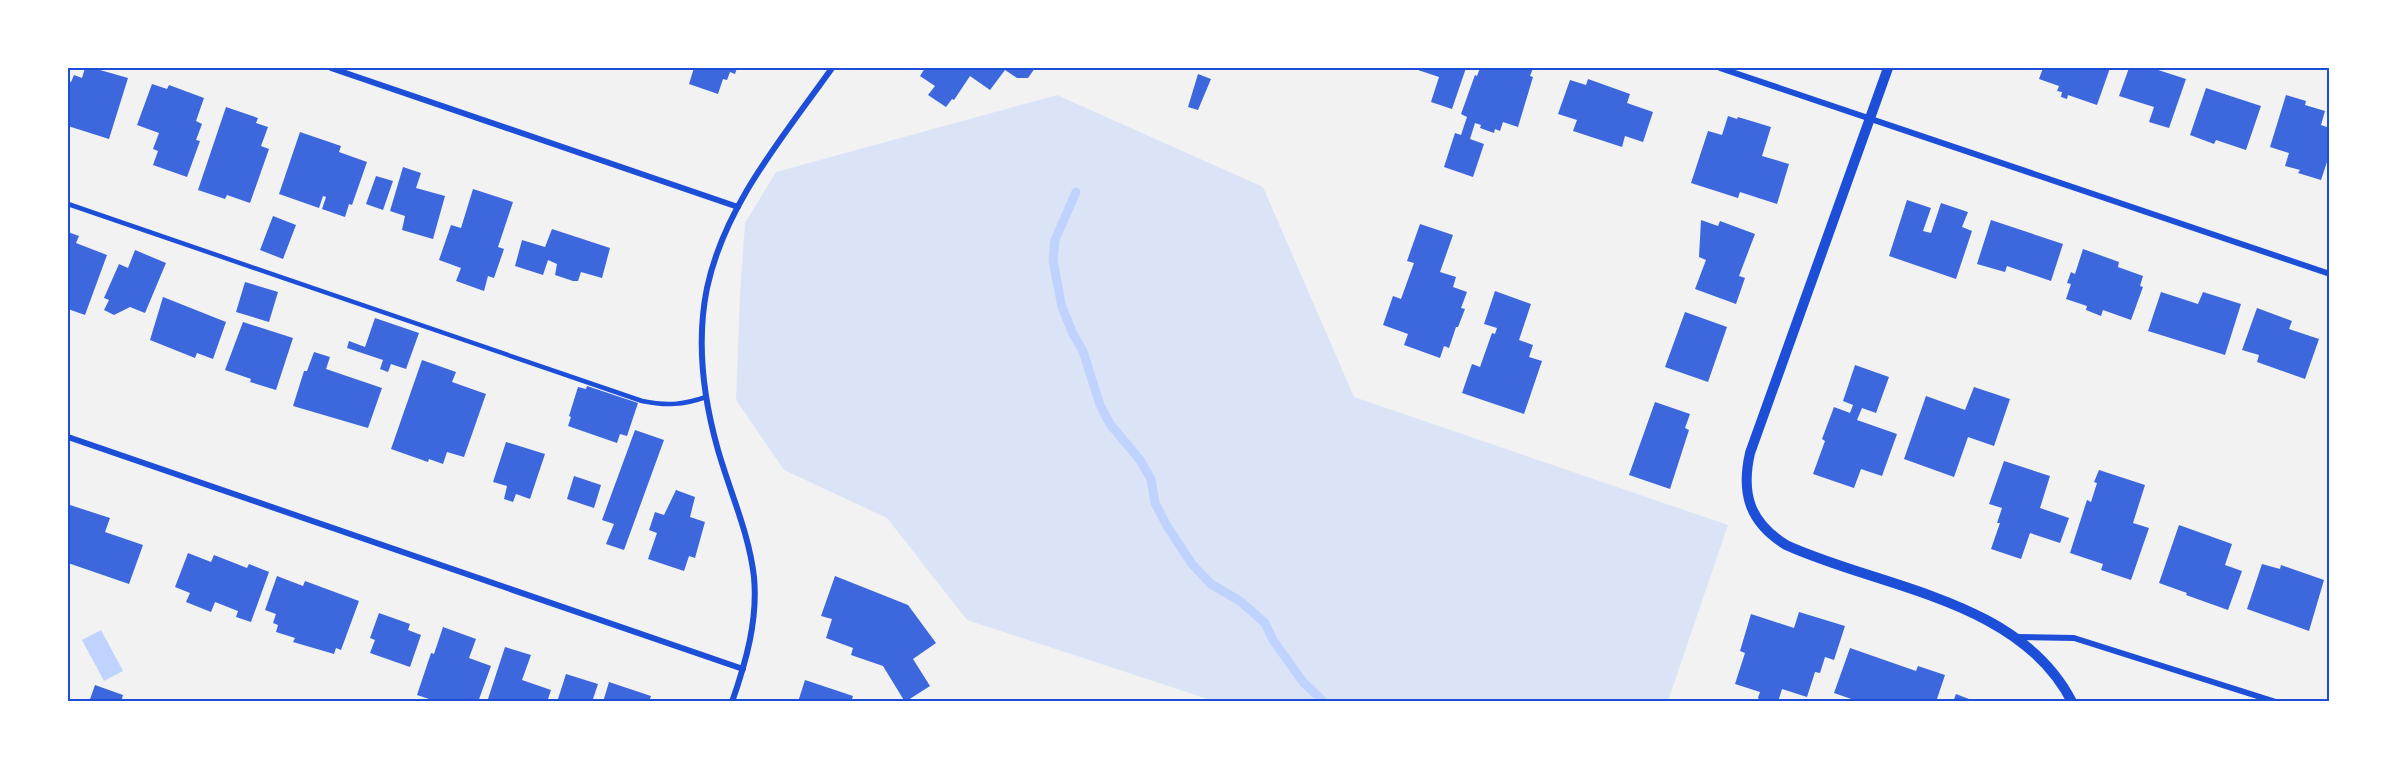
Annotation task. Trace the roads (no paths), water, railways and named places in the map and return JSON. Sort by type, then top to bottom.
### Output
[{"type":"street","points":[[330,68],[738,207]]},
{"type":"street","points":[[732,702],[750,642],[754,579],[750,554],[718,450],[706,397],[701,339],[707,288],[714,264],[738,207],[753,181],[832,68]]},
{"type":"street","points":[[1720,68],[2330,274]]},
{"type":"street","points":[[1888,68],[1750,453],[1745,487],[1751,505],[1765,528],[1786,545],[1970,611],[2012,636],[2033,652],[2053,672],[2072,702]]},
{"type":"street","points":[[68,437],[743,669]]},
{"type":"street","points":[[2012,636],[2074,638],[2276,702]]},
{"type":"lane","points":[[68,204],[642,401],[678,405],[706,397]]},
{"type":"water","points":[[101,630],[123,671],[104,681],[82,640]]},
{"type":"waterway","points":[[1076,192],[1055,240],[1053,261],[1062,307],[1083,351],[1100,405],[1110,424],[1140,460],[1151,479],[1155,503],[1192,564],[1211,584],[1240,601],[1265,623],[1273,640],[1303,682],[1324,702]]}]
